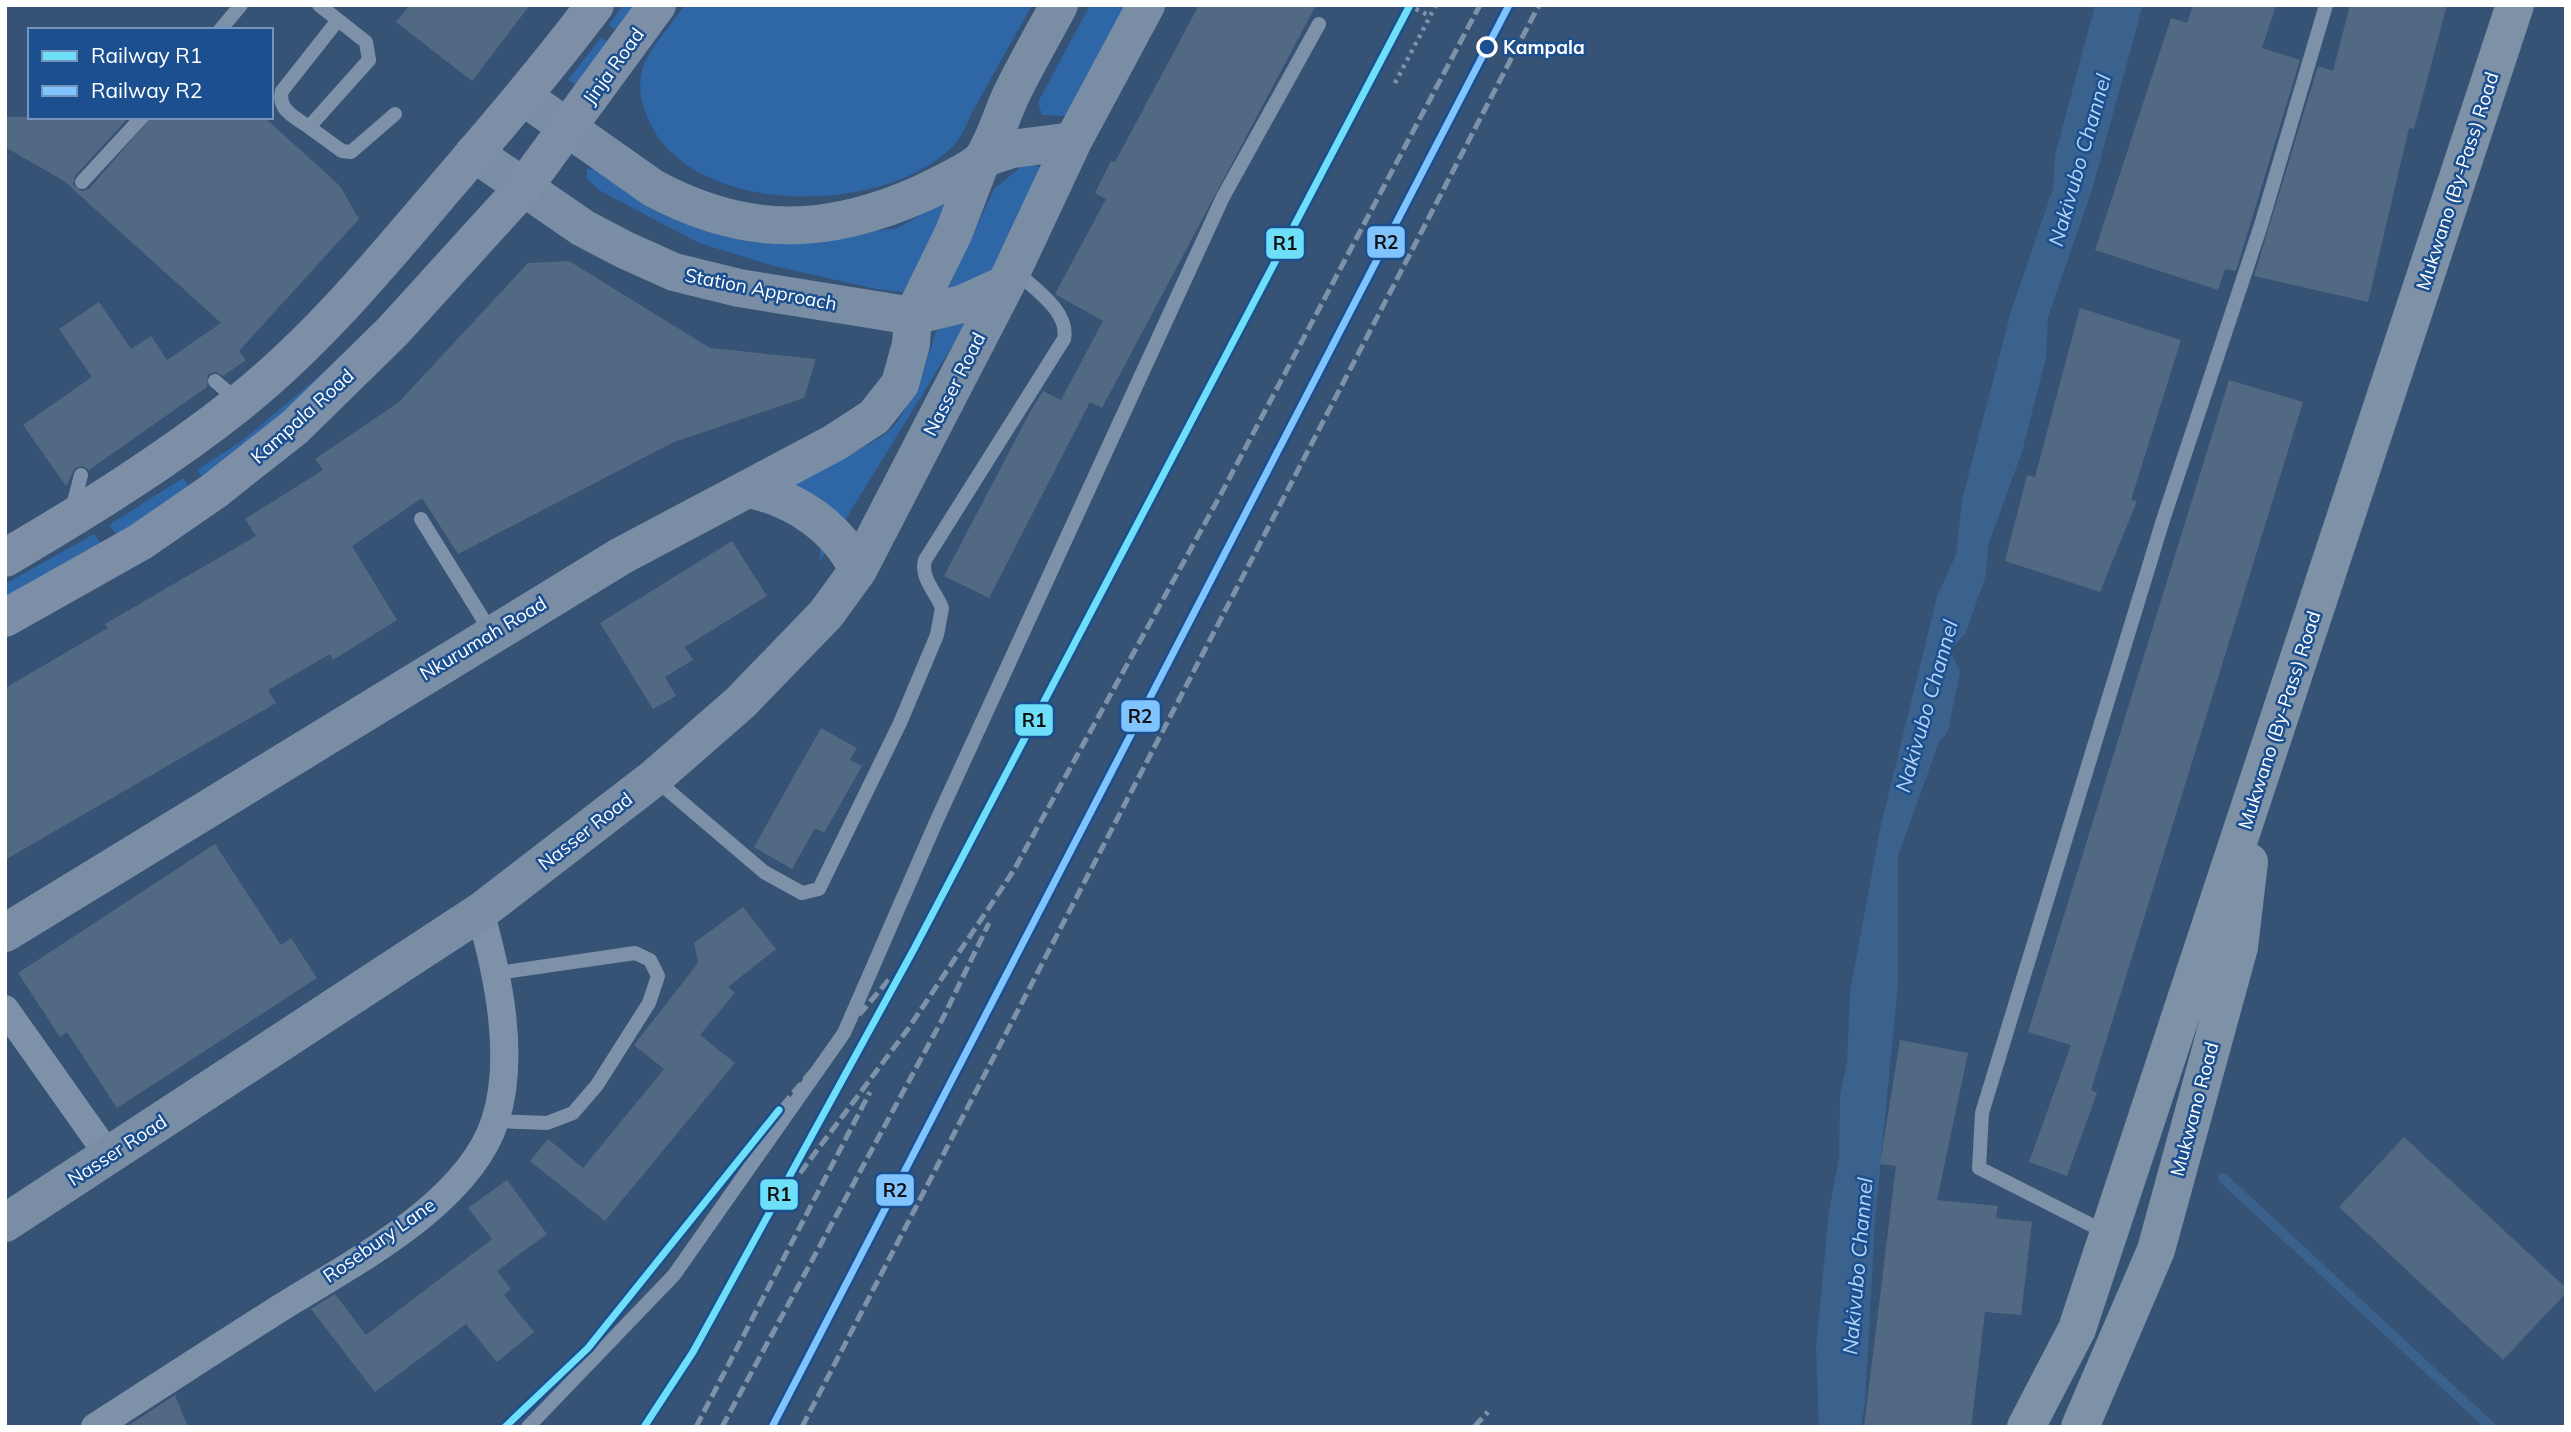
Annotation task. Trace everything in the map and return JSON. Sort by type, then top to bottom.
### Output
[{"type":"highway","name":"Mukwano (By-Pass) Road","points":[[2026,1427],[2077,1329],[2515,5]]},
{"type":"highway","name":"Mukwano Road","points":[[2080,1427],[2159,1237],[2239,947],[2260,777]]},
{"type":"main road","points":[[5,558],[68,521],[228,392],[338,311],[524,97],[595,5]]},
{"type":"main road","name":"Jinja Road","points":[[523,188],[657,5]]},
{"type":"main road","name":"Kampala Road","points":[[5,618],[140,542],[272,447],[393,331],[523,188]]},
{"type":"street","points":[[913,316],[954,232],[982,159],[1013,91],[1059,5]]},
{"type":"street","points":[[1009,277],[1073,141],[1146,5]]},
{"type":"street","points":[[524,97],[653,188],[675,200],[724,218],[759,225],[791,227],[835,223],[883,211],[935,187],[982,159],[1013,149],[1073,141]]},
{"type":"street","name":"Station Approach","points":[[474,153],[583,228],[674,272],[739,288],[913,316],[962,304],[1009,277]]},
{"type":"street","name":"Nasser Road","points":[[5,1223],[480,912],[698,742],[826,614],[858,569],[1009,277]]},
{"type":"street","name":"Nkurumah Road","points":[[5,933],[621,556],[855,431],[890,401],[907,366],[913,316]]},
{"type":"street","points":[[749,489],[786,500],[822,525],[844,545],[858,569]]},
{"type":"street","name":"Rosebury Lane","points":[[95,1427],[388,1239],[435,1203],[462,1177],[484,1145],[495,1121],[500,1095],[503,1032],[498,973],[480,912]]},
{"type":"street","points":[[5,1009],[110,1156]]},
{"type":"lane","points":[[222,28],[241,5]]},
{"type":"lane","points":[[309,127],[369,60],[366,42],[319,5]]},
{"type":"lane","points":[[2109,1234],[1979,1168],[1982,1113],[2163,520],[2261,225],[2326,5]]},
{"type":"lane","points":[[338,20],[282,91],[280,100],[284,108],[342,151],[351,152],[395,114]]},
{"type":"lane","points":[[528,1427],[674,1275],[844,1032],[959,772],[1223,197],[1319,24]]},
{"type":"lane","points":[[82,182],[140,119]]},
{"type":"lane","points":[[654,778],[764,872],[802,893],[819,889],[900,723],[942,619],[942,608],[922,569],[925,560],[1064,339],[1063,322],[1056,311],[1009,277]]},
{"type":"lane","points":[[68,521],[81,475]]},
{"type":"lane","points":[[421,519],[492,633]]},
{"type":"lane","points":[[495,1121],[547,1123],[573,1113],[597,1086],[649,1003],[657,976],[650,960],[635,953],[498,973]]},
{"type":"path","points":[[1408,5],[1430,16]]},
{"type":"path","points":[[1395,83],[1436,5]]},
{"type":"shaded area","points":[[623,5],[642,5],[622,34],[609,25]]},
{"type":"shaded area","points":[[685,5],[1032,5],[962,134],[951,148],[921,170],[882,186],[838,195],[792,196],[747,190],[707,176],[673,154],[650,123],[641,93],[642,70],[654,47]]},
{"type":"shaded area","points":[[1090,5],[1131,5],[1076,111],[1062,116],[1042,115],[1038,102]]},
{"type":"shaded area","points":[[601,38],[615,47],[581,88],[568,80]]},
{"type":"shaded area","points":[[1028,161],[1043,169],[993,272],[944,298],[994,189]]},
{"type":"shaded area","points":[[587,169],[597,169],[806,240],[897,228],[960,193],[910,293],[876,289],[774,266],[699,243],[599,190],[587,179]]},
{"type":"shaded area","points":[[970,317],[820,561],[820,541],[782,484],[853,452],[890,430],[904,412],[936,331]]},
{"type":"shaded area","points":[[336,362],[348,370],[206,481],[197,470],[243,440]]},
{"type":"shaded area","points":[[183,478],[193,491],[120,539],[109,525]]},
{"type":"shaded area","points":[[94,534],[104,547],[5,601],[5,584]]},
{"type":"water","name":"Nakivubo Channel","points":[[2095,5],[2143,5],[2092,190],[2048,317],[2046,358],[2022,452],[1988,546],[1986,575],[1966,633],[1950,650],[1960,672],[1948,731],[1939,742],[1898,856],[1898,984],[1875,1221],[1865,1404],[1861,1427],[1819,1427],[1816,1349],[1829,1210],[1839,1158],[1840,1095],[1847,1063],[1850,992],[1880,829],[1937,596],[1956,555],[1962,500],[2011,311],[2053,189],[2055,155]]},
{"type":"building","points":[[410,5],[530,5],[472,81],[396,22]]},
{"type":"building","points":[[1199,5],[1316,5],[1102,408],[1090,402],[989,598],[944,576],[1043,391],[1061,400],[1103,321],[1055,294],[1106,199],[1095,193],[1111,161],[1115,162]]},
{"type":"building","points":[[2193,5],[2276,5],[2262,48],[2300,60],[2236,271],[2225,269],[2218,290],[2095,250],[2171,18],[2187,23]]},
{"type":"building","points":[[2350,5],[2447,5],[2414,129],[2409,128],[2368,302],[2254,276],[2318,66],[2333,71]]},
{"type":"building","points":[[5,117],[127,119],[75,176],[73,185],[81,191],[89,189],[149,119],[266,119],[340,186],[359,219],[239,351],[246,360],[223,376],[216,372],[208,374],[207,387],[89,470],[83,466],[75,468],[66,486],[23,425],[92,377],[59,329],[99,302],[131,349],[151,336],[167,360],[221,323],[64,181],[5,147]]},
{"type":"building","points":[[569,261],[710,348],[816,359],[804,398],[674,442],[458,554],[422,498],[352,546],[397,620],[333,660],[330,654],[268,690],[276,703],[5,860],[5,688],[108,628],[105,624],[256,536],[245,519],[323,470],[315,459],[399,402],[528,263]]},
{"type":"building","points":[[2080,308],[2181,340],[2131,500],[2137,501],[2100,592],[2005,561],[2027,475],[2035,477]]},
{"type":"building","points":[[2229,380],[2303,402],[2091,1090],[2097,1093],[2067,1176],[2029,1162],[2071,1045],[2028,1032]]},
{"type":"building","points":[[732,541],[767,596],[685,647],[693,660],[665,677],[676,696],[653,709],[600,623]]},
{"type":"building","points":[[821,728],[857,748],[850,760],[862,766],[824,833],[815,828],[792,869],[754,847]]},
{"type":"building","points":[[215,844],[281,945],[291,938],[317,978],[117,1108],[67,1032],[60,1037],[18,973]]},
{"type":"building","points":[[743,907],[776,949],[728,987],[735,993],[700,1035],[735,1063],[605,1221],[530,1161],[548,1139],[583,1168],[664,1069],[634,1045],[698,963],[694,943]]},
{"type":"building","points":[[1900,1040],[1968,1053],[1937,1200],[1998,1206],[1996,1218],[2032,1222],[2021,1315],[1985,1312],[1971,1427],[1864,1427],[1896,1166],[1880,1164]]},
{"type":"building","points":[[2404,1137],[2566,1288],[2566,1293],[2503,1360],[2339,1207]]},
{"type":"building","points":[[507,1180],[547,1234],[497,1271],[511,1289],[504,1295],[534,1332],[497,1362],[466,1324],[375,1392],[311,1309],[335,1294],[366,1335],[492,1239],[468,1208]]},
{"type":"building","points":[[175,1395],[188,1427],[126,1427],[149,1412]]},
{"type":"waterway","points":[[2223,1178],[2491,1427]]},
{"type":"railway","points":[[800,1173],[908,1029],[1014,870],[1221,494],[1480,5]]},
{"type":"railway","points":[[772,1427],[1509,5]]},
{"type":"railway","points":[[802,1427],[1539,5]]},
{"type":"railway","points":[[644,1427],[693,1352],[914,949],[1349,121]]},
{"type":"railway","points":[[722,1427],[943,1018],[989,923]]},
{"type":"railway","points":[[505,1427],[588,1348],[759,1133],[892,976]]},
{"type":"railway","points":[[696,1427],[870,1092]]},
{"type":"railway","points":[[1474,1427],[1488,1412]]},
{"type":"rail line","name":"R1","points":[[644,1427],[693,1352],[914,949],[1410,5]]},
{"type":"rail line","name":"R2","points":[[772,1427],[1509,5]]},
{"type":"rail line","name":"R1","points":[[505,1427],[588,1348],[779,1110]]},
{"type":"place","name":"Kampala","points":[[1487,47]]}]
